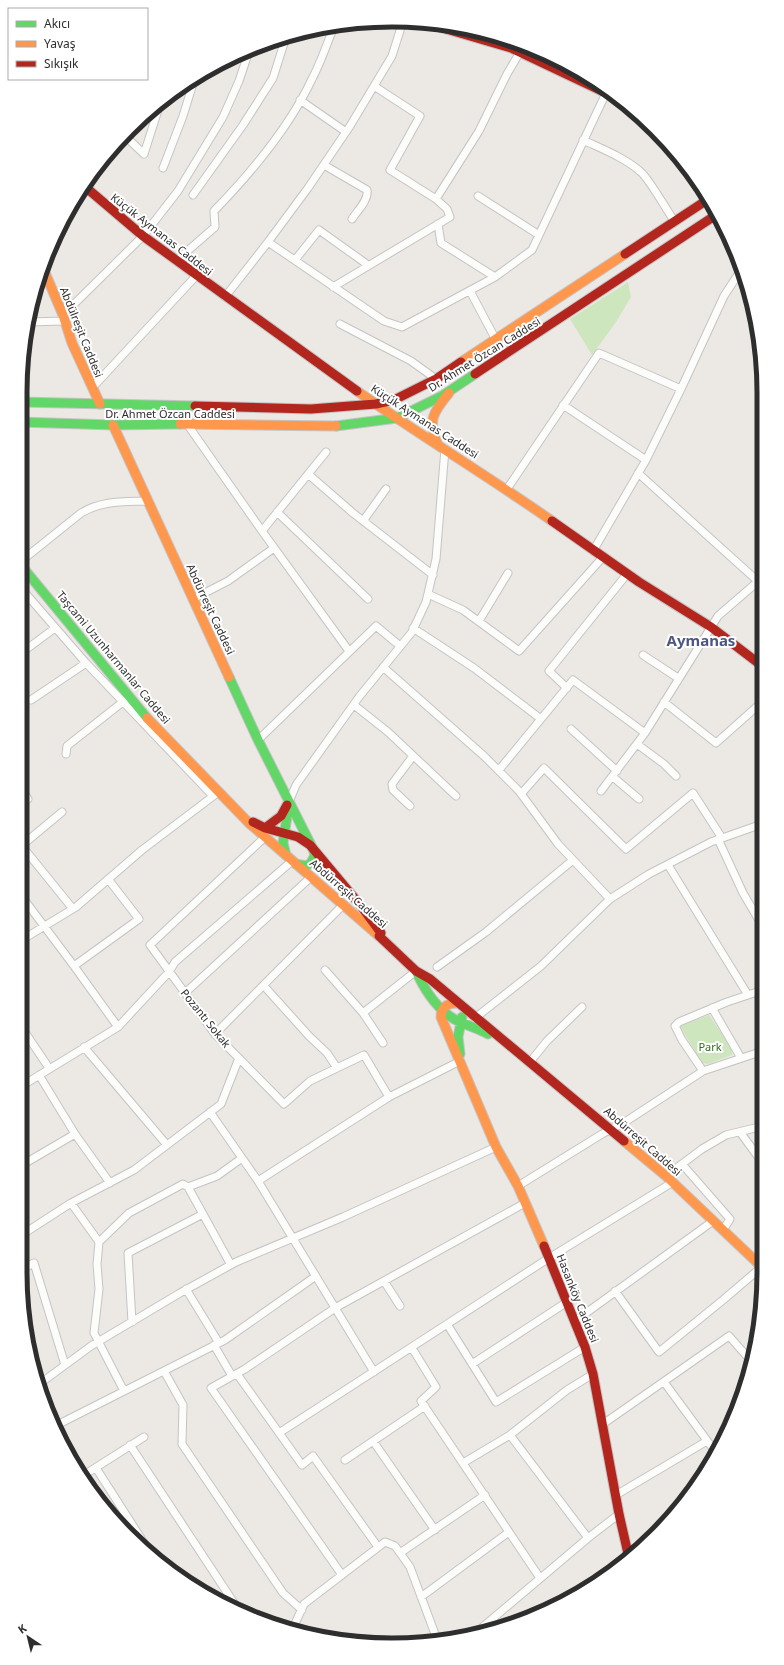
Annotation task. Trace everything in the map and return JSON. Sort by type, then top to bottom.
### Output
[{"type":"main road","points":[[474,36],[510,46]]},
{"type":"main road","points":[[527,53],[552,65]]},
{"type":"main road","name":"Küçük Aymanas Caddesi","points":[[88,190],[143,236],[196,276],[376,404],[507,489],[627,574],[711,627],[757,662]]},
{"type":"main road","name":"Dr. Ahmet Özcan Caddesi","points":[[27,402],[311,409],[376,404],[394,400],[436,379],[703,202]]},
{"type":"main road","name":"Dr. Ahmet Özcan Caddesi","points":[[27,422],[113,425],[187,424],[329,427],[396,418],[451,391],[712,218]]},
{"type":"main road","name":"Abdülreşit Caddesi","points":[[46,275],[64,318],[72,343],[100,404]]},
{"type":"main road","points":[[442,447],[432,428],[432,417],[438,406],[451,391]]},
{"type":"main road","name":"Abdürreşit Caddesi","points":[[113,425],[258,740],[313,849],[315,855],[311,863],[306,866],[291,860]]},
{"type":"main road","name":"Taşcami Uzunharmanlar Caddesi","points":[[27,572],[126,700],[148,719],[216,794],[265,833],[291,860]]},
{"type":"main road","points":[[265,833],[281,816],[289,802]]},
{"type":"main road","points":[[289,802],[283,847],[291,860]]},
{"type":"main road","name":"Taşcami Uzunharmanlar Caddesi","points":[[265,833],[285,834],[303,840],[313,849]]},
{"type":"main road","name":"Abdürreşit Caddesi","points":[[313,849],[364,910],[386,941]]},
{"type":"main road","name":"Abdürreşit Caddesi","points":[[291,860],[386,941],[416,971],[441,1013],[461,1022],[476,1023]]},
{"type":"main road","name":"Abdürreşit Caddesi","points":[[416,971],[430,979],[458,1004],[476,1023],[530,1062],[611,1129],[669,1179],[757,1262]]},
{"type":"main road","points":[[441,1013],[449,1003],[458,1004]]},
{"type":"main road","name":"Hasanköy Caddesi","points":[[458,1004],[462,1014],[458,1037],[460,1061]]},
{"type":"main road","name":"Hasanköy Caddesi","points":[[441,1013],[496,1147],[518,1186],[568,1302],[585,1347],[593,1374],[619,1514],[628,1552]]},
{"type":"main road","points":[[458,1037],[465,1030],[476,1023]]},
{"type":"street","points":[[225,297],[268,242],[346,132],[392,56],[401,27]]},
{"type":"street","points":[[176,261],[215,227],[214,211],[245,179],[288,121],[312,80],[331,32]]},
{"type":"street","points":[[193,195],[243,125],[273,78],[284,43]]},
{"type":"street","points":[[436,199],[479,131],[506,74],[516,49]]},
{"type":"street","points":[[34,321],[64,318],[143,236],[178,191],[223,117],[239,81],[247,57]]},
{"type":"street","points":[[333,287],[450,217],[447,209],[436,199],[390,170],[420,116],[374,86]]},
{"type":"street","points":[[163,168],[192,87]]},
{"type":"street","points":[[268,242],[384,321],[402,327],[495,277],[532,250],[583,140],[607,97]]},
{"type":"street","points":[[300,100],[346,132]]},
{"type":"street","points":[[129,140],[144,154],[157,113]]},
{"type":"street","points":[[583,140],[629,164],[643,175],[674,222]]},
{"type":"street","points":[[324,165],[367,190],[368,193],[365,200],[352,219]]},
{"type":"street","points":[[478,196],[539,235]]},
{"type":"street","points":[[438,224],[441,243],[495,277]]},
{"type":"street","points":[[295,260],[319,230],[368,265]]},
{"type":"street","points":[[593,551],[646,460],[724,296],[738,275]]},
{"type":"street","points":[[92,388],[196,276]]},
{"type":"street","points":[[470,291],[496,340]]},
{"type":"street","points":[[340,324],[411,361],[436,379]]},
{"type":"street","points":[[507,489],[599,353],[681,389]]},
{"type":"street","points":[[563,405],[646,460]]},
{"type":"street","points":[[187,424],[274,548],[349,651]]},
{"type":"street","points":[[289,802],[296,785],[354,705],[414,628],[426,602],[436,559],[442,447]]},
{"type":"street","points":[[262,531],[326,452]]},
{"type":"street","points":[[638,473],[757,579]]},
{"type":"street","points":[[308,474],[363,521],[433,575]]},
{"type":"street","points":[[363,521],[386,489]]},
{"type":"street","points":[[27,557],[81,513],[91,507],[102,503],[148,501]]},
{"type":"street","points":[[277,512],[368,599]]},
{"type":"street","points":[[193,599],[228,581],[274,548]]},
{"type":"street","points":[[428,594],[463,610],[519,651],[603,557]]},
{"type":"street","points":[[479,621],[508,573]]},
{"type":"street","points":[[567,688],[549,671],[627,574]]},
{"type":"street","points":[[601,791],[645,733],[718,616],[757,584]]},
{"type":"street","points":[[27,595],[86,663],[126,700],[67,746],[66,754]]},
{"type":"street","points":[[258,740],[376,626],[400,646]]},
{"type":"street","points":[[27,649],[55,628]]},
{"type":"street","points":[[414,628],[474,668],[541,719]]},
{"type":"street","points":[[643,655],[678,678]]},
{"type":"street","points":[[31,700],[86,663]]},
{"type":"street","points":[[383,667],[499,770],[522,794],[558,844],[610,900]]},
{"type":"street","points":[[499,770],[573,680],[645,733]]},
{"type":"street","points":[[664,702],[716,744],[757,707]]},
{"type":"street","points":[[354,705],[388,732],[456,796]]},
{"type":"street","points":[[571,729],[640,799]]},
{"type":"street","points":[[637,744],[664,764],[676,776]]},
{"type":"street","points":[[410,806],[393,790],[392,784],[413,756]]},
{"type":"street","points":[[522,794],[544,768],[626,849],[693,793],[720,839],[743,893],[757,917]]},
{"type":"street","points":[[27,937],[73,909],[142,850],[216,794]]},
{"type":"street","points":[[27,842],[62,812]]},
{"type":"street","points":[[476,1023],[541,966],[610,900],[649,874],[720,839],[757,826]]},
{"type":"street","name":"Pozantı Sokak","points":[[265,833],[150,945],[215,1034],[284,1104],[310,1081],[337,1068]]},
{"type":"street","points":[[27,854],[73,909]]},
{"type":"street","points":[[27,1083],[118,1027],[169,972],[175,962],[291,860]]},
{"type":"street","points":[[437,967],[486,932],[573,860]]},
{"type":"street","points":[[668,865],[748,995]]},
{"type":"street","points":[[185,993],[311,877]]},
{"type":"street","points":[[74,966],[139,919],[108,879]]},
{"type":"street","points":[[27,903],[118,1027]]},
{"type":"street","points":[[215,1034],[344,905]]},
{"type":"street","points":[[325,970],[363,1013],[384,1043]]},
{"type":"street","points":[[363,1013],[416,971]]},
{"type":"street","points":[[264,986],[309,1036],[327,1053],[337,1068],[364,1055],[389,1097]]},
{"type":"street","points":[[703,1072],[682,1040],[675,1026],[679,1022],[712,1008],[757,992]]},
{"type":"street","points":[[530,1062],[547,1041],[582,1007]]},
{"type":"street","points":[[712,1008],[741,1058]]},
{"type":"street","points":[[27,1035],[49,1068]]},
{"type":"street","points":[[84,1047],[167,1145]]},
{"type":"street","points":[[518,1186],[625,1122],[703,1072],[757,1053]]},
{"type":"street","points":[[27,1231],[71,1203],[134,1170],[221,1104],[239,1058]]},
{"type":"street","points":[[258,1181],[389,1097],[460,1061]]},
{"type":"street","points":[[39,1075],[75,1134],[110,1183]]},
{"type":"street","points":[[210,1112],[258,1181],[374,1372]]},
{"type":"street","points":[[279,1433],[412,1348],[669,1179],[682,1164],[702,1148],[726,1135],[757,1128]]},
{"type":"street","points":[[740,1132],[757,1155]]},
{"type":"street","points":[[27,1163],[75,1134]]},
{"type":"street","points":[[43,1381],[98,1342],[186,1289],[231,1265],[343,1217],[496,1147]]},
{"type":"street","points":[[188,1187],[217,1176],[242,1158]]},
{"type":"street","points":[[682,1164],[730,1219],[722,1230]]},
{"type":"street","points":[[124,1391],[94,1334],[99,1289],[97,1264],[99,1242],[129,1213],[183,1184],[188,1187],[231,1265]]},
{"type":"street","points":[[71,1203],[99,1242]]},
{"type":"street","points":[[342,1575],[211,1388],[234,1375],[335,1308],[525,1203]]},
{"type":"street","points":[[132,1322],[128,1253],[203,1214]]},
{"type":"street","points":[[575,1321],[713,1221]]},
{"type":"street","points":[[27,1266],[34,1263],[65,1365]]},
{"type":"street","points":[[615,1291],[659,1352],[757,1272]]},
{"type":"street","points":[[60,1423],[217,1344],[316,1276]]},
{"type":"street","points":[[384,1281],[400,1306]]},
{"type":"street","points":[[186,1289],[234,1375],[302,1465],[313,1456],[378,1547]]},
{"type":"street","points":[[472,1364],[568,1302]]},
{"type":"street","points":[[447,1324],[496,1402],[585,1347]]},
{"type":"street","points":[[603,1424],[729,1336],[747,1357]]},
{"type":"street","points":[[412,1348],[436,1387],[422,1401],[540,1578]]},
{"type":"street","points":[[164,1371],[183,1405],[182,1444],[283,1592],[302,1610]]},
{"type":"street","points":[[463,1463],[510,1435],[567,1390],[593,1374]]},
{"type":"street","points":[[664,1382],[712,1448]]},
{"type":"street","points":[[345,1460],[425,1406]]},
{"type":"street","points":[[510,1435],[588,1538]]},
{"type":"street","points":[[87,1473],[144,1437]]},
{"type":"street","points":[[373,1441],[435,1530]]},
{"type":"street","points":[[616,1495],[707,1441]]},
{"type":"street","points":[[130,1446],[232,1601]]},
{"type":"street","points":[[96,1468],[140,1537]]},
{"type":"street","points":[[400,1554],[485,1495]]},
{"type":"street","points":[[483,1627],[588,1538],[619,1514]]},
{"type":"street","points":[[421,1597],[509,1532]]},
{"type":"street","points":[[295,1625],[304,1604],[385,1542],[395,1546],[410,1567],[435,1635]]},
{"type":"green space","points":[[628,282],[631,297],[616,322],[592,355],[570,319]]},
{"type":"green space","name":"Park","points":[[709,1015],[732,1049],[732,1055],[708,1064],[702,1063],[680,1026]]},
{"type":"traffic: fast","points":[[336,426],[397,418],[442,396],[475,374]]},
{"type":"traffic: fast","points":[[27,402],[195,406]]},
{"type":"traffic: fast","points":[[27,422],[113,425],[180,424]]},
{"type":"traffic: fast","points":[[27,572],[147,718]]},
{"type":"traffic: fast","points":[[229,677],[258,740],[313,849],[315,855],[311,863],[306,866],[296,864]]},
{"type":"traffic: fast","points":[[286,855],[283,843],[289,803]]},
{"type":"traffic: fast","points":[[416,971],[423,985],[436,1004],[448,1015],[488,1034]]},
{"type":"traffic: fast","points":[[460,1054],[458,1037],[462,1017]]},
{"type":"traffic: slow","points":[[461,362],[625,254]]},
{"type":"traffic: slow","points":[[46,275],[63,315],[72,343],[100,404]]},
{"type":"traffic: slow","points":[[357,391],[552,521]]},
{"type":"traffic: slow","points":[[438,445],[433,429],[433,417],[449,393]]},
{"type":"traffic: slow","points":[[180,424],[336,426]]},
{"type":"traffic: slow","points":[[113,425],[229,677]]},
{"type":"traffic: slow","points":[[147,718],[249,823],[379,936]]},
{"type":"traffic: slow","points":[[456,1003],[445,1007],[442,1011],[441,1017],[496,1147],[518,1186],[544,1246]]},
{"type":"traffic: slow","points":[[624,1141],[666,1176],[757,1262]]},
{"type":"traffic: jam","points":[[464,34],[511,48],[587,84]]},
{"type":"traffic: jam","points":[[89,190],[143,236],[357,391]]},
{"type":"traffic: jam","points":[[625,254],[703,202]]},
{"type":"traffic: jam","points":[[475,374],[712,218]]},
{"type":"traffic: jam","points":[[195,406],[311,409],[376,404],[394,400],[436,379],[461,362]]},
{"type":"traffic: jam","points":[[552,521],[639,582],[711,627],[757,662]]},
{"type":"traffic: jam","points":[[265,828],[281,816],[287,805]]},
{"type":"traffic: jam","points":[[253,822],[265,828],[298,837],[310,845],[361,906],[381,933]]},
{"type":"traffic: jam","points":[[379,936],[416,971],[430,979],[624,1141]]},
{"type":"traffic: jam","points":[[544,1246],[585,1347],[593,1374],[619,1514],[628,1552]]},
{"type":"district","name":"Aymanas","points":[[701,640]]}]
